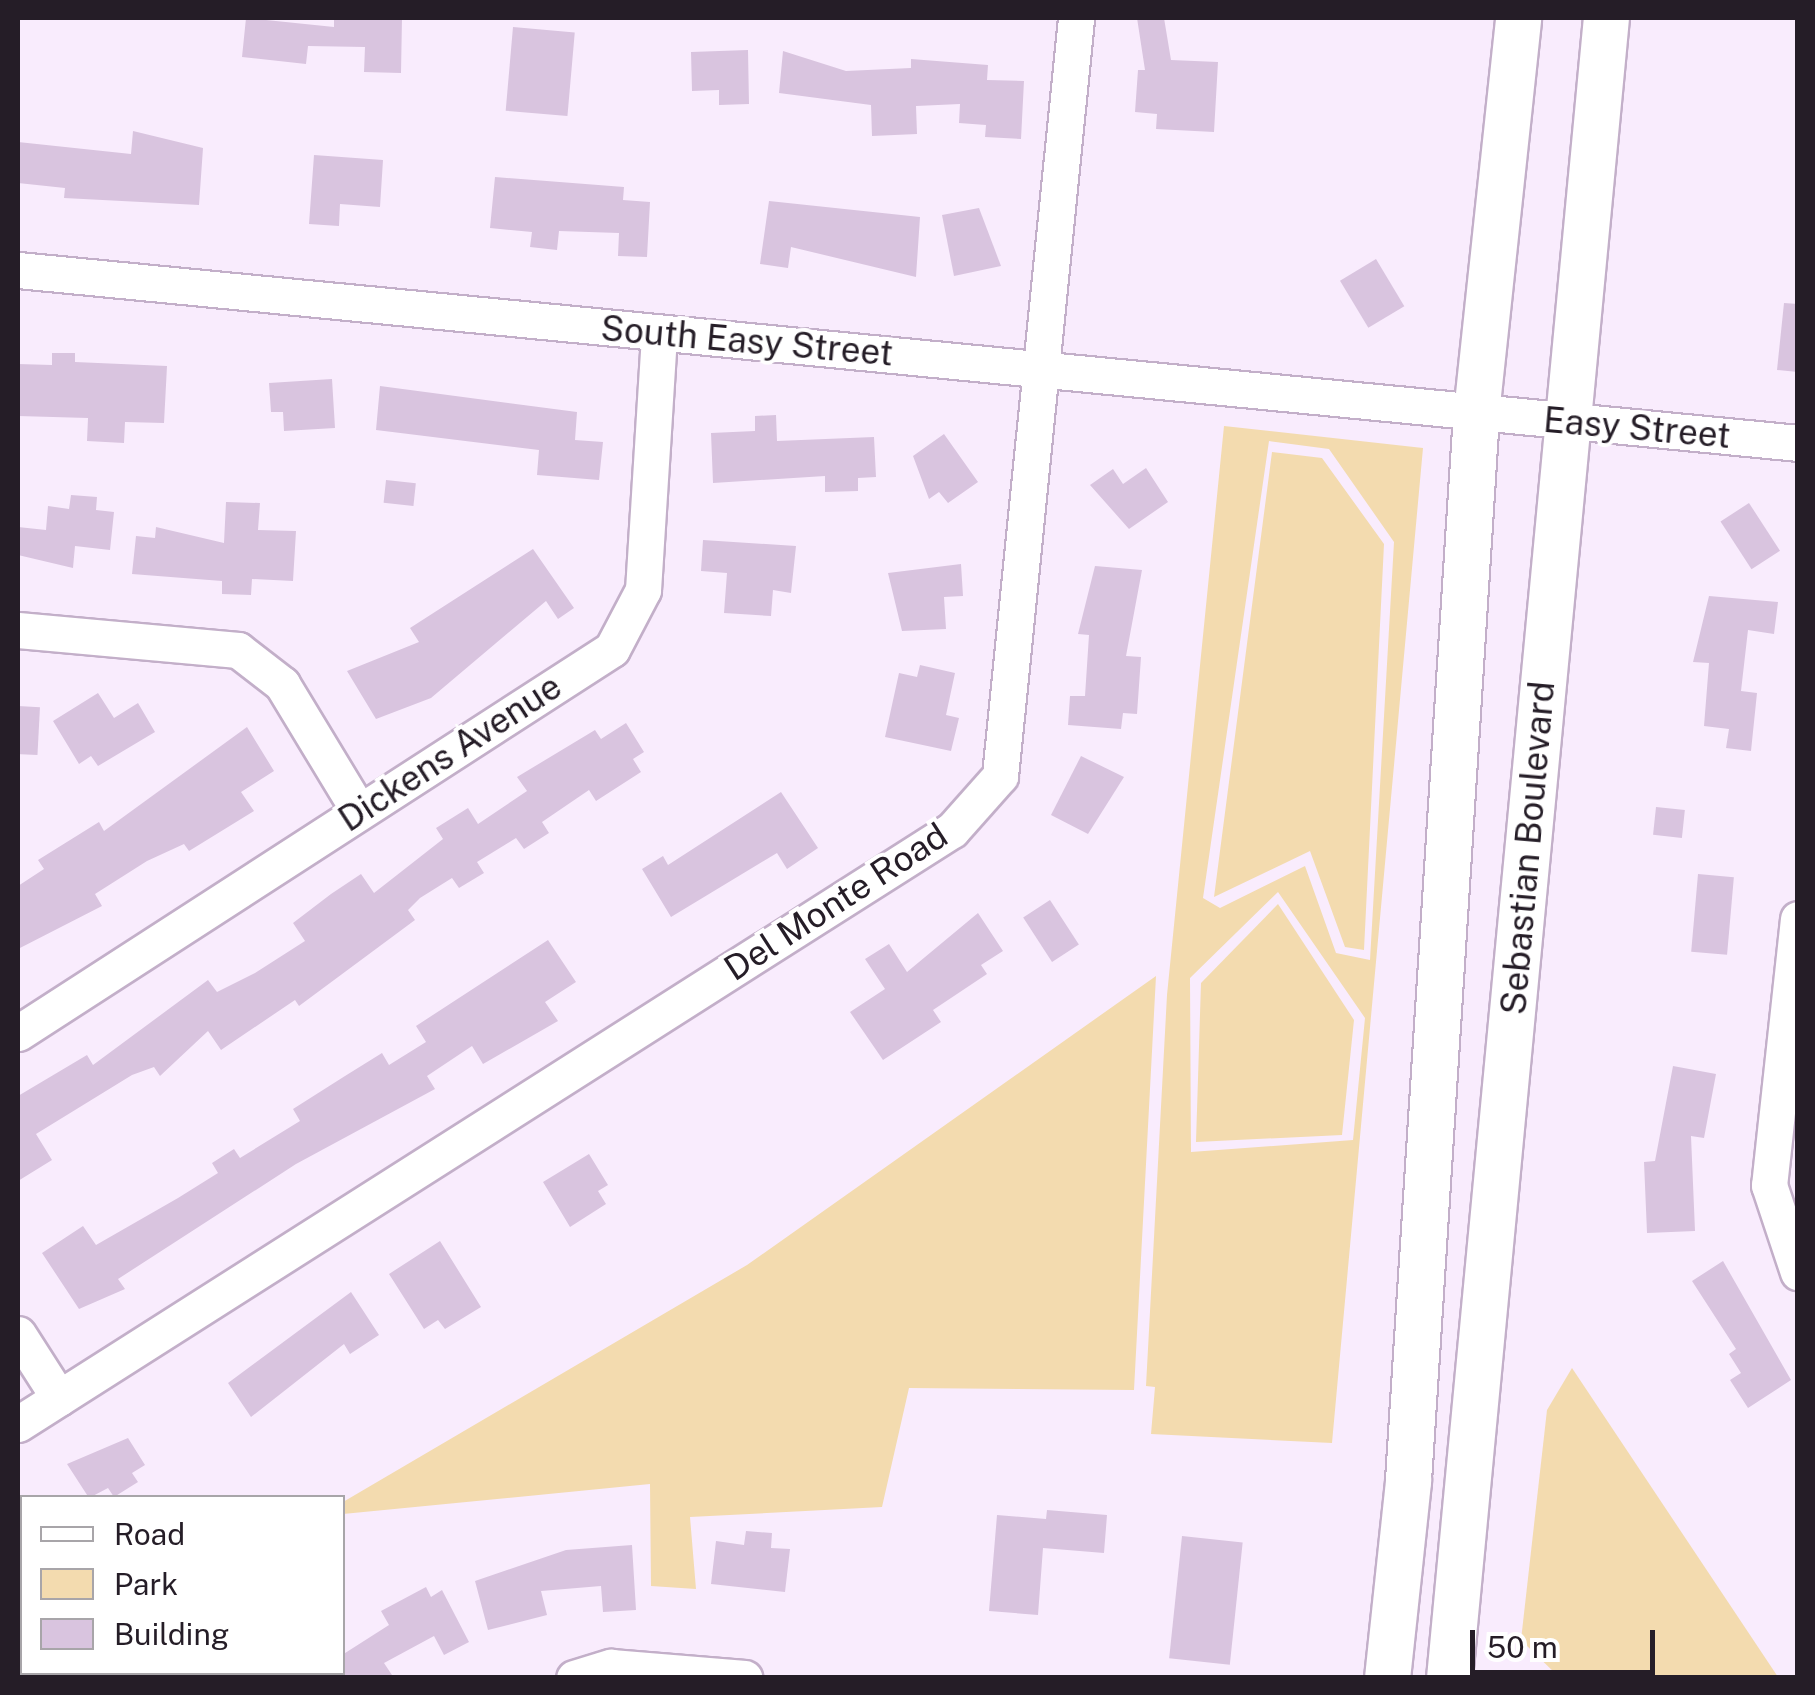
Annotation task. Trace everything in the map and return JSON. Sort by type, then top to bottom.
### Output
[{"type":"main road","points":[[1387,1678],[1408,1480],[1476,412],[1518,18]]},
{"type":"main road","name":"Sebastian Boulevard","points":[[1449,1678],[1606,18]]},
{"type":"street","name":"Del Monte Road","points":[[18,1424],[952,830],[1000,776],[1042,368],[1068,18]]},
{"type":"street","name":"South Easy Street","points":[[18,270],[1476,412]]},
{"type":"street","name":"Dickens Avenue","points":[[18,1033],[612,649],[643,590],[659,334]]},
{"type":"street","name":"Easy Street","points":[[1476,412],[1798,443]]},
{"type":"street","points":[[18,630],[238,650],[282,684],[359,811]]},
{"type":"street","points":[[1798,919],[1768,1185],[1798,1272]]},
{"type":"street","points":[[18,1334],[59,1398]]},
{"type":"street","points":[[574,1678],[611,1667],[744,1678]]},
{"type":"green space","points":[[1224,426],[1423,448],[1332,1443],[1151,1434],[1155,1387],[1146,1386],[1167,995]],"holes":[[[1269,441],[1329,449],[1394,542],[1370,960],[1336,953],[1305,866],[1220,908],[1203,898]],[[1278,892],[1365,1018],[1353,1140],[1191,1152],[1190,978]]]},
{"type":"green space","points":[[1272,452],[1322,458],[1384,544],[1364,950],[1345,947],[1310,851],[1214,897]]},
{"type":"green space","points":[[1278,904],[1354,1020],[1342,1135],[1196,1142],[1201,983]]},
{"type":"green space","points":[[1156,976],[1134,1390],[909,1388],[882,1507],[690,1517],[696,1589],[651,1586],[650,1484],[345,1514],[345,1501],[747,1265]]},
{"type":"green space","points":[[1572,1368],[1778,1677],[1559,1677],[1521,1640],[1547,1410]]},
{"type":"building","points":[[246,18],[334,27],[334,18],[402,18],[401,73],[364,72],[365,47],[308,46],[306,64],[242,57]]},
{"type":"building","points":[[1137,18],[1164,18],[1171,60],[1218,62],[1214,132],[1156,129],[1157,114],[1135,112],[1138,70],[1145,70]]},
{"type":"building","points":[[513,27],[575,32],[567,116],[506,111]]},
{"type":"building","points":[[748,50],[749,104],[719,105],[719,90],[692,91],[691,52]]},
{"type":"building","points":[[783,51],[846,71],[911,68],[911,59],[988,65],[987,80],[1024,81],[1021,139],[985,137],[986,125],[959,123],[960,104],[916,106],[917,134],[872,136],[871,105],[779,93]]},
{"type":"building","points":[[133,131],[203,148],[199,205],[64,198],[65,188],[18,183],[18,142],[131,154]]},
{"type":"building","points":[[314,155],[383,160],[380,207],[340,204],[339,226],[309,224]]},
{"type":"building","points":[[495,177],[624,187],[623,200],[650,202],[647,257],[618,256],[619,233],[559,231],[557,250],[530,247],[532,232],[490,228]]},
{"type":"building","points":[[769,201],[920,217],[916,277],[791,247],[788,268],[760,264]]},
{"type":"building","points":[[979,208],[1001,266],[954,276],[942,215]]},
{"type":"building","points":[[1376,259],[1404,306],[1368,328],[1340,281]]},
{"type":"building","points":[[1784,303],[1798,304],[1798,372],[1777,370]]},
{"type":"building","points":[[52,353],[75,353],[75,362],[167,366],[164,423],[125,422],[124,443],[87,441],[88,418],[18,416],[18,364],[52,365]]},
{"type":"building","points":[[332,379],[335,428],[284,431],[283,412],[271,412],[269,383]]},
{"type":"building","points":[[380,386],[577,412],[575,440],[603,442],[599,480],[537,475],[539,450],[376,430]]},
{"type":"building","points":[[776,415],[777,441],[874,437],[876,477],[858,478],[858,491],[825,492],[825,476],[713,483],[711,433],[755,431],[755,416]]},
{"type":"building","points":[[944,434],[978,482],[948,503],[939,492],[929,499],[913,456]]},
{"type":"building","points":[[1146,468],[1168,502],[1129,529],[1090,485],[1113,469],[1123,484]]},
{"type":"building","points":[[386,480],[416,483],[413,506],[384,503]]},
{"type":"building","points":[[71,495],[97,497],[96,510],[114,512],[110,550],[75,546],[73,568],[18,555],[18,527],[46,530],[48,506],[69,509]]},
{"type":"building","points":[[226,502],[260,503],[258,530],[296,531],[293,581],[252,579],[251,595],[222,594],[222,581],[132,574],[136,536],[155,538],[156,527],[224,543]]},
{"type":"building","points":[[1749,503],[1780,551],[1752,569],[1720,522]]},
{"type":"building","points":[[703,540],[796,546],[791,593],[773,590],[771,616],[724,613],[727,573],[701,571]]},
{"type":"building","points":[[533,549],[574,608],[558,619],[546,601],[431,698],[376,719],[347,671],[419,642],[410,628]]},
{"type":"building","points":[[961,564],[963,596],[944,597],[946,629],[902,631],[888,573]]},
{"type":"building","points":[[1095,566],[1142,570],[1126,656],[1141,657],[1137,714],[1123,713],[1121,729],[1068,725],[1070,696],[1085,696],[1089,635],[1078,634]]},
{"type":"building","points":[[1709,596],[1778,602],[1774,634],[1748,630],[1741,691],[1757,693],[1751,751],[1726,748],[1729,729],[1704,726],[1709,663],[1693,662]]},
{"type":"building","points":[[920,665],[955,673],[946,715],[959,718],[951,751],[885,737],[899,673],[917,677]]},
{"type":"building","points":[[98,693],[114,718],[138,703],[155,732],[98,766],[91,756],[79,764],[53,721]]},
{"type":"building","points":[[18,706],[40,707],[37,755],[18,754]]},
{"type":"building","points":[[626,723],[644,752],[633,759],[641,772],[596,801],[589,790],[542,822],[549,833],[524,849],[516,838],[477,862],[484,873],[459,888],[452,878],[420,898],[408,910],[415,920],[299,1006],[295,1000],[221,1050],[208,1031],[160,1076],[154,1067],[132,1075],[36,1134],[52,1160],[18,1181],[18,1096],[87,1055],[93,1065],[208,980],[217,992],[255,973],[305,941],[293,923],[331,894],[361,874],[374,893],[443,839],[436,828],[468,808],[478,824],[527,791],[517,777],[595,730],[601,739]]},
{"type":"building","points":[[247,727],[274,771],[241,792],[254,811],[189,851],[184,844],[147,861],[95,894],[102,906],[18,949],[18,886],[44,869],[38,860],[99,822],[104,831]]},
{"type":"building","points":[[1081,756],[1124,777],[1088,834],[1051,815]]},
{"type":"building","points":[[781,792],[818,848],[787,869],[777,853],[671,917],[642,869],[663,856],[668,865]]},
{"type":"building","points":[[1656,807],[1685,810],[1682,838],[1653,835]]},
{"type":"building","points":[[1698,874],[1734,877],[1727,955],[1691,952]]},
{"type":"building","points":[[1050,900],[1079,944],[1052,962],[1023,917]]},
{"type":"building","points":[[978,913],[1003,951],[981,965],[987,974],[933,1010],[941,1022],[883,1060],[850,1012],[885,989],[865,959],[889,944],[907,972]]},
{"type":"building","points":[[548,940],[576,982],[545,1002],[558,1021],[483,1064],[472,1046],[427,1076],[435,1089],[296,1164],[118,1279],[125,1289],[79,1309],[42,1253],[83,1226],[96,1245],[178,1198],[218,1173],[212,1163],[234,1149],[240,1158],[300,1121],[293,1109],[345,1076],[382,1053],[389,1065],[426,1042],[416,1026]]},
{"type":"building","points":[[1673,1066],[1716,1074],[1704,1138],[1691,1136],[1695,1231],[1647,1233],[1644,1162],[1655,1161]]},
{"type":"building","points":[[589,1154],[608,1185],[598,1191],[606,1204],[570,1227],[543,1182]]},
{"type":"building","points":[[440,1241],[481,1307],[445,1329],[438,1320],[424,1329],[389,1274]]},
{"type":"building","points":[[1723,1261],[1791,1380],[1748,1408],[1730,1380],[1741,1373],[1729,1354],[1736,1349],[1692,1281]]},
{"type":"building","points":[[351,1292],[379,1335],[350,1354],[344,1344],[251,1417],[228,1383]]},
{"type":"building","points":[[128,1438],[145,1465],[132,1473],[138,1482],[117,1495],[108,1488],[87,1495],[67,1464]]},
{"type":"building","points":[[1047,1510],[1107,1515],[1104,1553],[1043,1548],[1038,1615],[989,1611],[997,1515],[1046,1519]]},
{"type":"building","points":[[746,1531],[772,1533],[771,1548],[790,1549],[785,1592],[711,1584],[716,1541],[744,1545]]},
{"type":"building","points":[[1182,1536],[1243,1542],[1230,1665],[1169,1658]]},
{"type":"building","points":[[632,1545],[636,1610],[603,1612],[601,1586],[541,1591],[547,1615],[488,1630],[475,1581],[566,1550]]},
{"type":"building","points":[[426,1587],[431,1597],[442,1590],[469,1642],[444,1655],[434,1636],[384,1663],[394,1678],[342,1678],[345,1653],[389,1625],[381,1611]]}]
